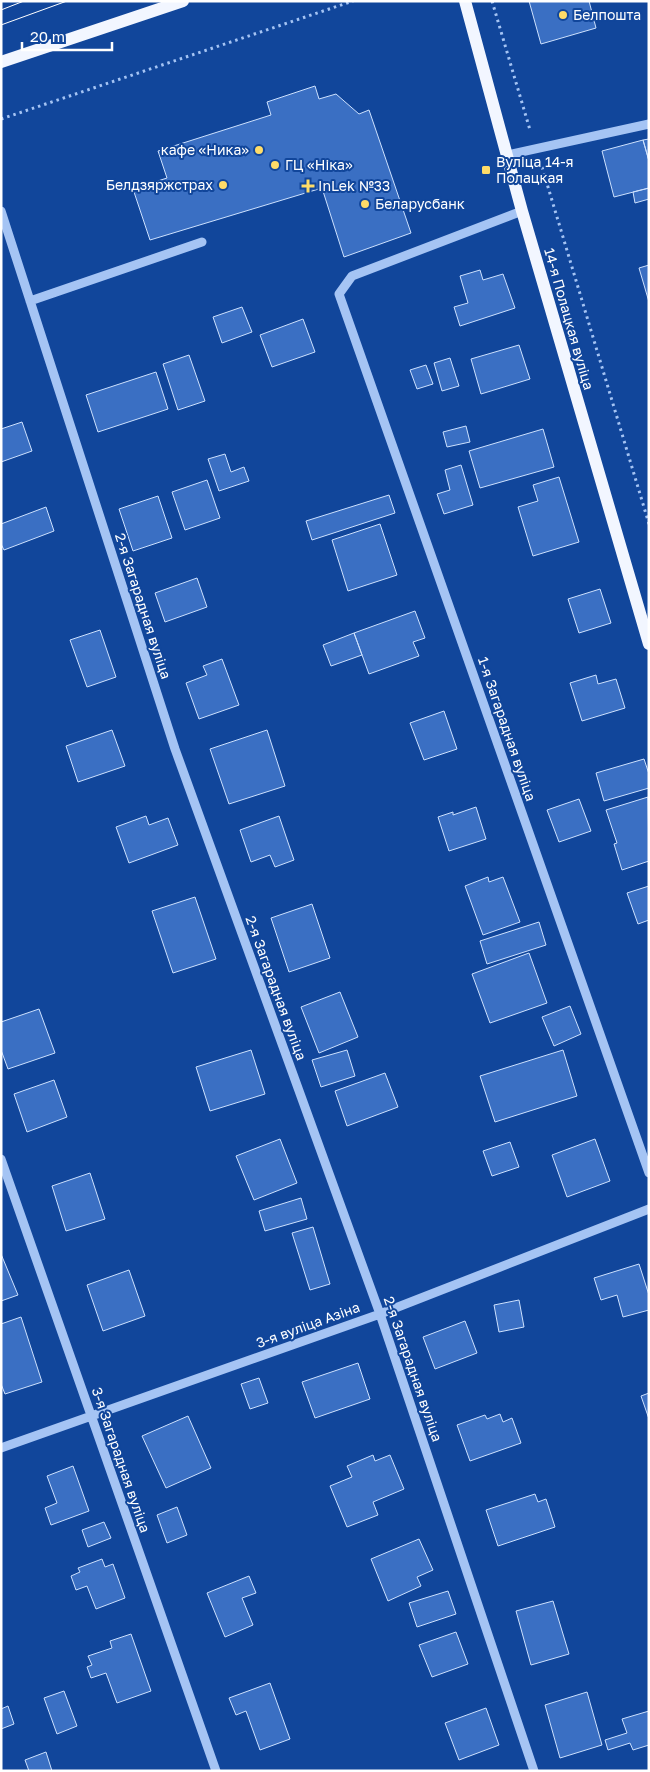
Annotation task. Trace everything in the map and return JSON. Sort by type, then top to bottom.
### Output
[{"type":"main road","points":[[1,62],[183,1]]},
{"type":"main road","name":"14-я Полацкая вуліца","points":[[465,1],[522,211],[649,644]]},
{"type":"street","points":[[506,155],[649,124]]},
{"type":"street","name":"2-я Загарадная вуліца","points":[[1,211],[175,749],[380,1314],[534,1771]]},
{"type":"street","name":"1-я Загарадная вуліца","points":[[522,211],[352,276],[339,294],[649,1173]]},
{"type":"street","points":[[30,301],[202,242]]},
{"type":"street","name":"3-я Загарадная вуліца","points":[[1,1159],[216,1771]]},
{"type":"street","name":"3-я вуліца Азіна","points":[[1,1448],[380,1314],[649,1209]]},
{"type":"path","points":[[1,119],[353,1]]},
{"type":"path","points":[[492,1],[649,524]]},
{"type":"building","name":"Белпошта","points":[[529,1],[589,1],[596,28],[541,44]]},
{"type":"building","name":"ГЦ «Ніка»","points":[[315,86],[319,99],[336,94],[359,114],[369,110],[411,233],[344,257],[322,188],[150,240],[133,189],[167,178],[158,151],[271,115],[267,102]]},
{"type":"building","points":[[649,139],[649,161],[643,140]]},
{"type":"building","points":[[643,140],[649,161],[649,188],[614,197],[602,151]]},
{"type":"building","points":[[649,188],[649,199],[635,203],[633,192]]},
{"type":"building","points":[[649,265],[649,302],[639,268]]},
{"type":"building","points":[[480,270],[483,280],[503,274],[515,308],[460,326],[454,307],[468,303],[460,276]]},
{"type":"building","points":[[242,307],[252,332],[222,343],[213,317]]},
{"type":"building","points":[[303,319],[315,352],[272,367],[260,335]]},
{"type":"building","points":[[519,345],[530,379],[481,394],[471,359]]},
{"type":"building","points":[[189,355],[205,401],[178,410],[163,364]]},
{"type":"building","points":[[450,358],[459,386],[442,391],[434,363]]},
{"type":"building","points":[[426,365],[433,384],[417,389],[410,370]]},
{"type":"building","points":[[156,372],[168,409],[98,432],[86,395]]},
{"type":"building","points":[[22,422],[32,451],[1,462],[1,429]]},
{"type":"building","points":[[466,426],[470,442],[447,447],[443,432]]},
{"type":"building","points":[[543,429],[554,467],[480,488],[469,451]]},
{"type":"building","points":[[225,454],[231,472],[244,467],[249,481],[219,491],[208,459]]},
{"type":"building","points":[[461,465],[473,505],[444,514],[437,494],[450,490],[445,470]]},
{"type":"building","points":[[559,477],[579,542],[533,556],[518,507],[538,501],[533,485]]},
{"type":"building","points":[[207,480],[220,518],[185,530],[172,492]]},
{"type":"building","points":[[389,495],[395,513],[312,540],[306,521]]},
{"type":"building","points":[[158,496],[172,538],[133,551],[119,509]]},
{"type":"building","points":[[46,507],[54,531],[4,550],[1,544],[1,524]]},
{"type":"building","points":[[380,524],[397,575],[348,591],[332,540]]},
{"type":"building","points":[[197,578],[207,607],[165,622],[155,593]]},
{"type":"building","points":[[600,589],[611,623],[579,633],[568,599]]},
{"type":"building","points":[[415,611],[425,638],[413,642],[419,656],[369,674],[354,633]]},
{"type":"building","points":[[100,630],[116,677],[87,687],[70,640]]},
{"type":"building","points":[[354,633],[362,655],[331,666],[323,645]]},
{"type":"building","points":[[222,659],[239,705],[199,719],[186,683],[207,675],[203,666]]},
{"type":"building","points":[[596,675],[598,684],[616,679],[625,708],[582,721],[570,683]]},
{"type":"building","points":[[444,711],[457,749],[424,760],[410,723]]},
{"type":"building","points":[[112,730],[125,766],[78,782],[66,746]]},
{"type":"building","points":[[267,730],[285,786],[229,804],[210,749]]},
{"type":"building","points":[[644,759],[649,774],[649,788],[604,801],[596,773]]},
{"type":"building","points":[[648,797],[649,861],[622,870],[614,844],[617,843],[606,810]]},
{"type":"building","points":[[579,799],[591,831],[559,842],[547,810]]},
{"type":"building","points":[[476,807],[486,839],[449,851],[438,817],[453,812],[453,815]]},
{"type":"building","points":[[146,816],[149,825],[168,818],[178,845],[129,863],[116,827]]},
{"type":"building","points":[[279,816],[294,860],[275,867],[270,855],[251,862],[240,830]]},
{"type":"building","points":[[488,877],[489,882],[503,877],[520,922],[483,935],[465,886]]},
{"type":"building","points":[[649,886],[649,920],[638,924],[627,893]]},
{"type":"building","points":[[195,897],[216,959],[173,973],[152,911]]},
{"type":"building","points":[[312,904],[330,958],[289,972],[271,918]]},
{"type":"building","points":[[539,922],[546,945],[487,964],[480,941]]},
{"type":"building","points":[[529,953],[547,1003],[490,1023],[472,974]]},
{"type":"building","points":[[340,992],[358,1037],[319,1053],[301,1007]]},
{"type":"building","points":[[570,1006],[581,1034],[554,1046],[542,1017]]},
{"type":"building","points":[[39,1009],[55,1053],[8,1069],[1,1050],[1,1022]]},
{"type":"building","points":[[251,1050],[265,1094],[210,1111],[196,1067]]},
{"type":"building","points":[[347,1050],[355,1076],[321,1087],[312,1060]]},
{"type":"building","points":[[563,1050],[577,1096],[495,1122],[480,1076]]},
{"type":"building","points":[[385,1073],[398,1107],[347,1126],[335,1091]]},
{"type":"building","points":[[54,1080],[67,1117],[27,1132],[14,1094]]},
{"type":"building","points":[[280,1139],[297,1183],[254,1200],[236,1156]]},
{"type":"building","points":[[595,1139],[610,1181],[567,1197],[552,1155]]},
{"type":"building","points":[[510,1142],[519,1167],[492,1176],[483,1151]]},
{"type":"building","points":[[90,1173],[105,1219],[66,1231],[52,1186]]},
{"type":"building","points":[[301,1198],[307,1219],[265,1231],[259,1211]]},
{"type":"building","points":[[313,1227],[330,1284],[310,1290],[292,1233]]},
{"type":"building","points":[[1,1254],[18,1295],[1,1301]]},
{"type":"building","points":[[639,1264],[649,1295],[649,1310],[623,1317],[617,1295],[601,1300],[594,1278]]},
{"type":"building","points":[[129,1270],[145,1316],[103,1331],[87,1285]]},
{"type":"building","points":[[519,1300],[524,1327],[499,1332],[494,1305]]},
{"type":"building","points":[[21,1317],[42,1382],[5,1394],[1,1384],[1,1324]]},
{"type":"building","points":[[465,1321],[477,1353],[435,1369],[423,1337]]},
{"type":"building","points":[[358,1363],[370,1399],[315,1418],[302,1382]]},
{"type":"building","points":[[259,1378],[268,1403],[250,1409],[241,1384]]},
{"type":"building","points":[[649,1393],[649,1419],[641,1396]]},
{"type":"building","points":[[500,1414],[503,1422],[512,1418],[521,1443],[470,1461],[457,1425],[485,1415],[487,1419]]},
{"type":"building","points":[[188,1416],[211,1468],[166,1488],[142,1436]]},
{"type":"building","points":[[373,1455],[375,1461],[390,1455],[404,1489],[373,1502],[378,1515],[347,1527],[330,1486],[352,1477],[347,1466]]},
{"type":"building","points":[[73,1466],[89,1511],[51,1525],[45,1508],[57,1503],[47,1476]]},
{"type":"building","points":[[535,1494],[538,1502],[546,1499],[555,1527],[498,1546],[486,1510]]},
{"type":"building","points":[[177,1507],[187,1535],[167,1543],[157,1515]]},
{"type":"building","points":[[104,1522],[111,1538],[88,1547],[82,1530]]},
{"type":"building","points":[[419,1539],[433,1570],[417,1577],[421,1586],[388,1601],[371,1559]]},
{"type":"building","points":[[102,1559],[105,1567],[113,1564],[125,1598],[96,1609],[87,1586],[76,1590],[71,1576],[80,1572],[78,1568]]},
{"type":"building","points":[[249,1576],[256,1593],[242,1598],[253,1625],[225,1637],[207,1593]]},
{"type":"building","points":[[448,1591],[456,1614],[417,1627],[409,1603]]},
{"type":"building","points":[[553,1601],[569,1654],[531,1665],[516,1611]]},
{"type":"building","points":[[456,1632],[468,1664],[432,1677],[419,1645]]},
{"type":"building","points":[[131,1634],[151,1691],[117,1703],[106,1673],[91,1678],[87,1667],[92,1665],[88,1656],[112,1648],[110,1641]]},
{"type":"building","points":[[270,1683],[290,1739],[260,1750],[246,1711],[236,1715],[229,1698]]},
{"type":"building","points":[[64,1691],[77,1726],[57,1734],[44,1698]]},
{"type":"building","points":[[587,1692],[602,1745],[560,1758],[545,1705]]},
{"type":"building","points":[[8,1706],[14,1724],[1,1729],[1,1709]]},
{"type":"building","points":[[486,1708],[499,1745],[459,1760],[445,1723]]},
{"type":"building","points":[[649,1711],[649,1745],[633,1750],[630,1743],[608,1750],[605,1740],[627,1733],[622,1719]]},
{"type":"building","points":[[46,1752],[52,1771],[29,1771],[25,1760]]},
{"type":"tram line","points":[[1,10],[24,1]]},
{"type":"tram line","points":[[1,25],[67,1]]},
{"type":"place","name":"Белпошта","points":[[563,15]]},
{"type":"place","name":"кафе «Ника»","points":[[259,150]]},
{"type":"place","name":"ГЦ «Ніка»","points":[[275,165]]},
{"type":"place","name":"Вуліца 14-я Полацкая","points":[[486,170]]},
{"type":"place","name":"Белдзяржстрах","points":[[223,185]]},
{"type":"place","name":"InLek №33","points":[[308,186]]},
{"type":"place","name":"Беларусбанк","points":[[365,204]]}]
